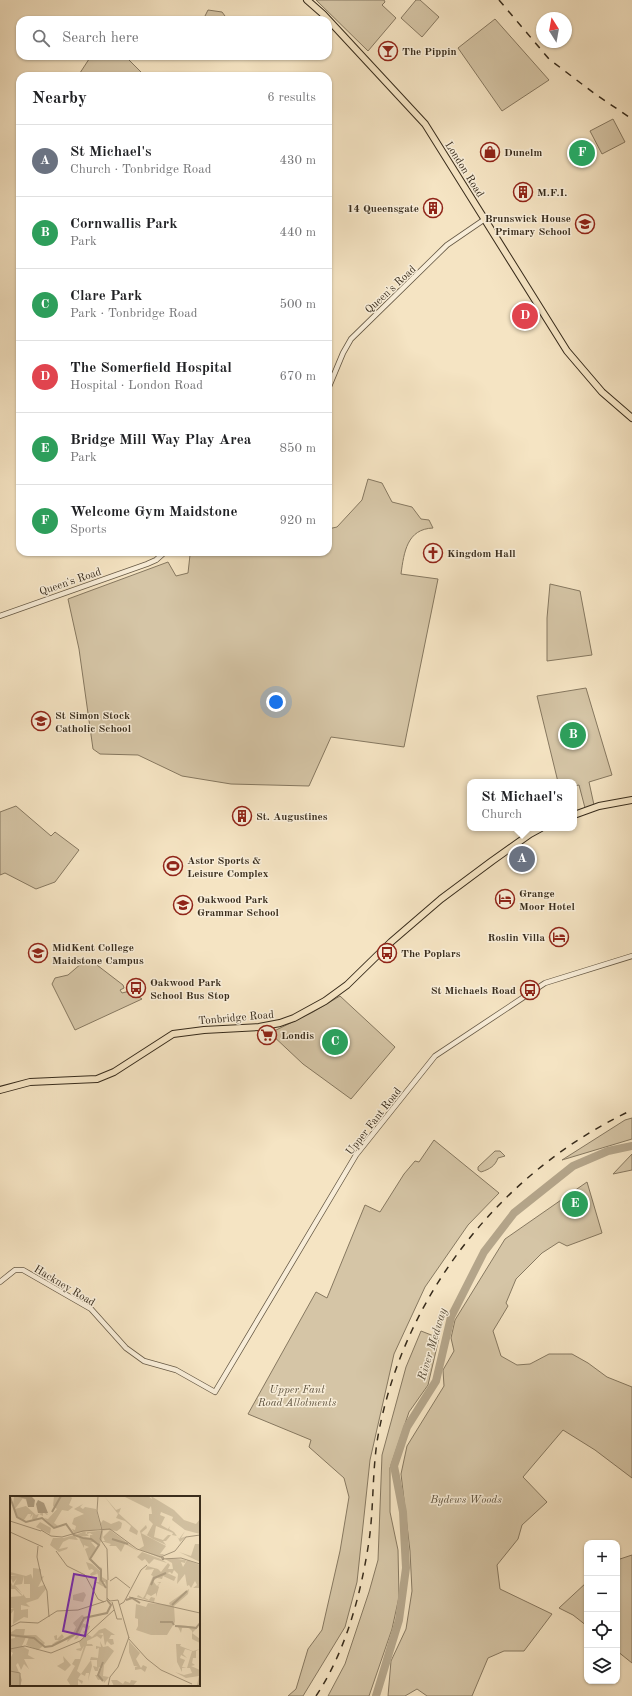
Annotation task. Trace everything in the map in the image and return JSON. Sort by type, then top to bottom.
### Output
[{"type":"main road","name":"London Road","points":[[308,0],[325,16]]},
{"type":"main road","name":"London Road","points":[[332,24],[413,109],[425,124],[567,351],[602,392],[632,418]]},
{"type":"main road","points":[[577,814],[599,806],[632,800]]},
{"type":"main road","name":"Tonbridge Road","points":[[0,1090],[30,1082],[97,1079],[114,1072],[173,1034],[204,1030],[259,1028],[294,1018],[325,1001],[347,985],[391,942],[441,899],[497,857],[536,831]]},
{"type":"street","name":"Queen's Road","points":[[332,379],[343,353],[351,339],[447,245],[485,219]]},
{"type":"street","name":"Queen's Road","points":[[0,616],[147,564],[161,556]]},
{"type":"street","name":"Upper Fant Road","points":[[215,1392],[356,1155],[435,1056],[539,986],[632,956]]},
{"type":"street","name":"Hackney Road","points":[[0,1282],[15,1270],[23,1270],[91,1309],[126,1348],[144,1361],[176,1370],[215,1392]]},
{"type":"green space","points":[[316,0],[384,0],[385,2],[382,5],[396,18],[368,51]]},
{"type":"green space","points":[[416,0],[420,0],[439,17],[422,37],[401,18]]},
{"type":"green space","points":[[208,10],[222,12],[225,16],[205,16]]},
{"type":"green space","points":[[495,19],[549,80],[502,111],[458,48]]},
{"type":"green space","points":[[88,60],[129,60],[141,72],[81,72]]},
{"type":"green space","points":[[613,119],[625,142],[602,154],[590,131]]},
{"type":"green space","points":[[368,479],[382,483],[392,502],[412,507],[421,519],[429,520],[433,528],[424,529],[412,537],[408,543],[401,574],[438,579],[404,747],[331,737],[309,786],[231,784],[182,776],[138,755],[100,754],[93,749],[79,649],[68,599],[168,562],[176,576],[188,573],[190,556],[332,556],[332,528],[337,527],[362,500]]},
{"type":"green space","points":[[550,584],[580,591],[592,655],[547,661],[547,618]]},
{"type":"green space","points":[[586,688],[612,775],[589,782],[594,805],[585,808],[579,785],[577,785],[577,779],[557,779],[537,696]]},
{"type":"green space","points":[[16,806],[51,836],[55,832],[79,850],[55,882],[36,889],[5,873],[0,875],[0,812]]},
{"type":"green space","points":[[93,962],[123,985],[124,988],[120,990],[122,993],[130,991],[142,999],[75,1030],[52,984],[55,978],[68,975],[82,963]]},
{"type":"green space","points":[[340,996],[395,1047],[351,1099],[303,1064],[270,1033],[313,1012]]},
{"type":"green space","points":[[632,1118],[632,1139],[562,1160],[625,1120]]},
{"type":"green space","name":"Upper Fant Road Allotments","points":[[434,1140],[499,1193],[468,1225],[425,1287],[394,1354],[370,1460],[357,1582],[345,1627],[303,1696],[288,1696],[296,1689],[308,1649],[322,1630],[340,1551],[349,1497],[344,1478],[309,1447],[311,1440],[248,1414],[316,1292],[327,1298],[365,1205],[380,1212],[404,1174],[415,1161],[419,1162]]},
{"type":"green space","points":[[495,1151],[500,1151],[505,1156],[498,1158],[494,1165],[487,1170],[481,1172],[478,1170],[478,1167]]},
{"type":"green space","points":[[632,1154],[632,1170],[613,1174]]},
{"type":"green space","name":"Bydews Woods","points":[[587,1182],[602,1233],[567,1246],[559,1242],[542,1253],[516,1279],[506,1303],[508,1306],[493,1331],[501,1356],[517,1365],[530,1364],[549,1354],[572,1354],[588,1363],[607,1377],[632,1387],[632,1478],[595,1450],[563,1430],[523,1477],[547,1502],[522,1525],[518,1539],[497,1565],[500,1589],[552,1614],[524,1651],[504,1651],[488,1658],[472,1696],[427,1696],[417,1689],[405,1696],[388,1696],[391,1661],[406,1629],[412,1591],[410,1551],[401,1474],[407,1446],[444,1386],[443,1370],[454,1351],[451,1338],[455,1320],[505,1239]]},
{"type":"green space","points":[[421,1331],[439,1338],[428,1385],[409,1412],[390,1468],[390,1512],[398,1550],[399,1597],[392,1629],[369,1696],[328,1696],[345,1664],[378,1560],[382,1455],[406,1367]]},
{"type":"green space","points":[[632,1555],[632,1663],[620,1653],[620,1559]]},
{"type":"green space","points":[[584,1585],[584,1624],[573,1615],[559,1608]]},
{"type":"waterway","name":"River Medway","points":[[376,1696],[399,1620],[406,1568],[403,1512],[394,1466],[407,1427],[436,1381],[451,1317],[484,1252],[514,1213],[573,1166],[608,1151],[632,1146]]},
{"type":"railway","points":[[499,0],[549,59],[595,94],[632,119]]},
{"type":"railway","points":[[316,1696],[327,1679],[336,1660],[351,1622],[357,1601],[366,1561],[371,1528],[378,1436],[391,1384],[410,1334],[436,1287],[466,1243],[501,1203],[541,1167],[585,1136],[632,1110]]},
{"type":"place","name":"The Pippin","points":[[388,51]]},
{"type":"place","name":"Dunelm","points":[[490,152]]},
{"type":"place","name":"Welcome Gym Maidstone","points":[[582,153]]},
{"type":"place","name":"M.F.I.","points":[[523,192]]},
{"type":"place","name":"14 Queensgate","points":[[433,208]]},
{"type":"place","name":"Brunswick House Primary School","points":[[585,224]]},
{"type":"place","name":"The Somerfield Hospital","points":[[525,316]]},
{"type":"place","name":"Kingdom Hall","points":[[433,553]]},
{"type":"place","name":"St Simon Stock Catholic School","points":[[41,721]]},
{"type":"place","name":"Cornwallis Park","points":[[573,735]]},
{"type":"place","name":"St. Augustines","points":[[242,816]]},
{"type":"place","name":"St Michael's","points":[[522,859]]},
{"type":"place","name":"Astor Sports & Leisure Complex","points":[[173,866]]},
{"type":"place","name":"Grange Moor Hotel","points":[[505,899]]},
{"type":"place","name":"Oakwood Park Grammar School","points":[[183,905]]},
{"type":"place","name":"Roslin Villa","points":[[559,937]]},
{"type":"place","name":"MidKent College Maidstone Campus","points":[[38,953]]},
{"type":"place","name":"The Poplars","points":[[387,953]]},
{"type":"place","name":"Oakwood Park School Bus Stop","points":[[136,988]]},
{"type":"place","name":"St Michaels Road","points":[[530,990]]},
{"type":"place","name":"Londis","points":[[267,1035]]},
{"type":"place","name":"Clare Park","points":[[335,1042]]},
{"type":"place","name":"Bridge Mill Way Play Area","points":[[575,1204]]}]
